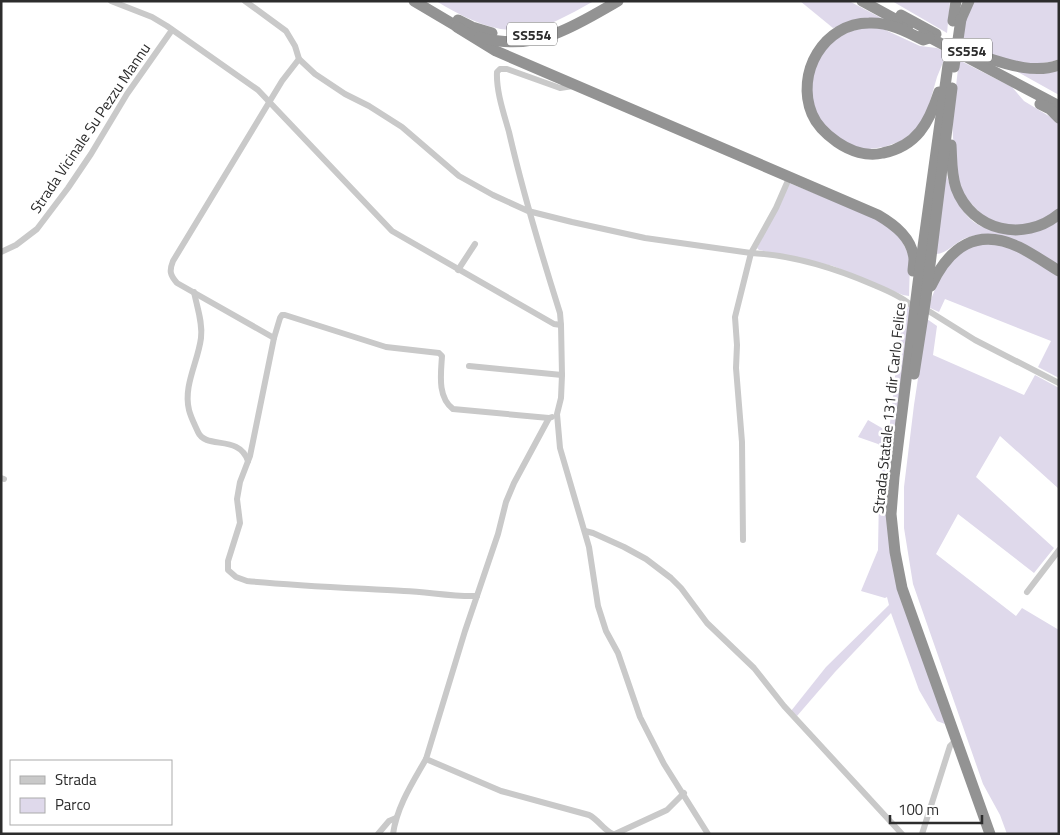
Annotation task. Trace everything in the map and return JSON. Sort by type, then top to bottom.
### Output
[{"type":"highway","name":"SS554","points":[[414,1],[457,27],[484,39],[507,42],[534,41],[557,34],[618,1]]},
{"type":"highway","name":"SS554","points":[[427,1],[472,27],[491,33],[507,35],[532,34],[544,31],[603,1]]},
{"type":"highway","name":"SS554","points":[[862,1],[1059,106]]},
{"type":"highway","name":"SS554","points":[[876,1],[1059,99]]},
{"type":"highway","name":"Strada Statale 131 dir Carlo Felice","points":[[956,1],[957,20]]},
{"type":"highway","name":"Strada Statale 131 dir Carlo Felice","points":[[963,1],[957,20],[918,284],[891,514],[895,552],[902,588],[990,834]]},
{"type":"highway","points":[[957,20],[969,1]]},
{"type":"highway","points":[[929,38],[923,40],[885,24],[866,22],[847,27],[830,38],[818,50],[808,71],[807,85],[812,114],[825,133],[846,148],[862,153],[877,154],[895,151],[912,141],[928,123],[951,66]]},
{"type":"highway","points":[[457,27],[496,51],[579,85],[878,215],[898,228],[907,238],[914,259],[913,270],[918,284]]},
{"type":"highway","points":[[975,54],[1031,69],[1050,68],[1059,64]]},
{"type":"highway","points":[[951,66],[948,124],[952,146],[952,174],[962,200],[977,217],[1000,229],[1025,230],[1048,222],[1059,214]]},
{"type":"highway","points":[[1019,85],[1028,97],[1050,109],[1059,118]]},
{"type":"highway","name":"Strada Statale 131 dir Carlo Felice","points":[[948,124],[926,297],[910,400],[899,499],[900,541],[908,585],[996,834]]},
{"type":"highway","points":[[926,297],[947,258],[961,246],[976,240],[996,239],[1020,247],[1059,272]]},
{"type":"street","points":[[111,1],[152,17],[258,90],[392,231],[554,324],[561,325]]},
{"type":"street","points":[[245,1],[286,31],[295,46],[299,59],[315,74],[402,127],[459,176],[493,195],[528,211],[644,238],[762,253],[822,265],[883,289],[906,300],[911,305]]},
{"type":"street","name":"Strada Vicinale Su Pezzu Mannu","points":[[1,252],[21,242],[37,229],[68,188],[127,94],[172,30]]},
{"type":"street","points":[[274,338],[177,282],[171,276],[170,270],[173,261],[287,74],[299,59]]},
{"type":"street","points":[[579,85],[560,88],[507,69],[500,69],[497,72],[496,79],[528,211],[560,313],[562,374],[561,398],[557,414],[560,448],[585,531],[598,606],[606,631],[618,653],[640,717],[664,764],[708,834]]},
{"type":"street","points":[[744,540],[742,442],[736,368],[735,317],[751,253],[776,208],[790,176]]},
{"type":"street","points":[[458,270],[475,244]]},
{"type":"street","points":[[194,292],[201,322],[202,338],[189,388],[188,401],[190,412],[200,435],[206,440],[240,448],[245,453],[248,461]]},
{"type":"street","points":[[927,310],[975,340],[1059,383]]},
{"type":"street","points":[[477,596],[456,597],[427,592],[247,582],[236,577],[228,570],[228,561],[240,523],[237,498],[240,482],[250,456],[274,338],[280,318],[282,315],[285,315],[386,347],[439,353],[442,356],[441,387],[446,401],[453,409],[549,418],[557,414]]},
{"type":"street","points":[[469,366],[562,374]]},
{"type":"street","points":[[393,834],[396,818],[406,794],[426,759],[465,631],[498,534],[506,502],[549,418]]},
{"type":"street","points":[[585,531],[624,547],[646,560],[681,588],[707,623],[754,668],[784,706],[902,834]]},
{"type":"street","points":[[1027,592],[1059,550]]},
{"type":"street","points":[[922,834],[950,746],[956,740]]},
{"type":"street","points":[[426,759],[501,791],[589,815],[595,818],[610,833],[667,810],[684,793]]},
{"type":"street","points":[[378,834],[389,821],[396,818]]},
{"type":"green space","points":[[436,1],[594,1],[556,21],[540,27],[509,30],[479,23]]},
{"type":"green space","points":[[800,1],[849,1],[885,20],[851,22],[833,28]]},
{"type":"green space","points":[[892,1],[950,1],[947,33]]},
{"type":"green space","points":[[973,1],[1059,1],[1059,59],[1035,63],[1009,60],[962,41],[963,27]]},
{"type":"green space","points":[[864,28],[881,28],[920,46],[937,48],[945,52],[927,112],[918,128],[901,141],[884,147],[869,149],[857,148],[831,134],[815,113],[812,102],[811,77],[822,52],[838,37]]},
{"type":"green space","points":[[959,60],[1012,87],[1024,101],[1059,124],[1059,208],[1050,215],[1032,224],[1015,226],[987,220],[962,194],[955,168],[952,121]]},
{"type":"green space","points":[[1014,70],[1037,74],[1059,70],[1059,95]]},
{"type":"green space","points":[[945,168],[954,196],[966,214],[980,226],[996,228],[1059,220],[1059,266],[1026,246],[1003,237],[991,235],[966,238],[944,252],[936,254]]},
{"type":"green space","points":[[789,183],[878,219],[898,234],[907,251],[910,263],[909,296],[833,266],[759,250],[757,248]]},
{"type":"green space","points":[[977,242],[1006,244],[1059,276],[1059,378],[1038,367],[1051,341],[945,299],[939,312],[928,307],[945,264]]},
{"type":"green space","points":[[903,302],[911,307],[888,518],[945,724],[937,721],[919,690],[891,613],[835,672],[797,716],[791,711],[826,667],[889,605],[887,597],[861,591],[878,550],[879,496],[884,452],[878,444],[858,437],[868,420],[887,431],[890,423]]},
{"type":"green space","points":[[927,319],[937,326],[933,355],[1024,395],[1035,375],[1059,388],[1059,489],[1000,436],[976,477],[1054,548],[1034,573],[958,514],[936,554],[1016,616],[1022,608],[1059,630],[1059,834],[1007,834],[1000,815],[983,784],[913,584],[904,528],[904,487]]}]
